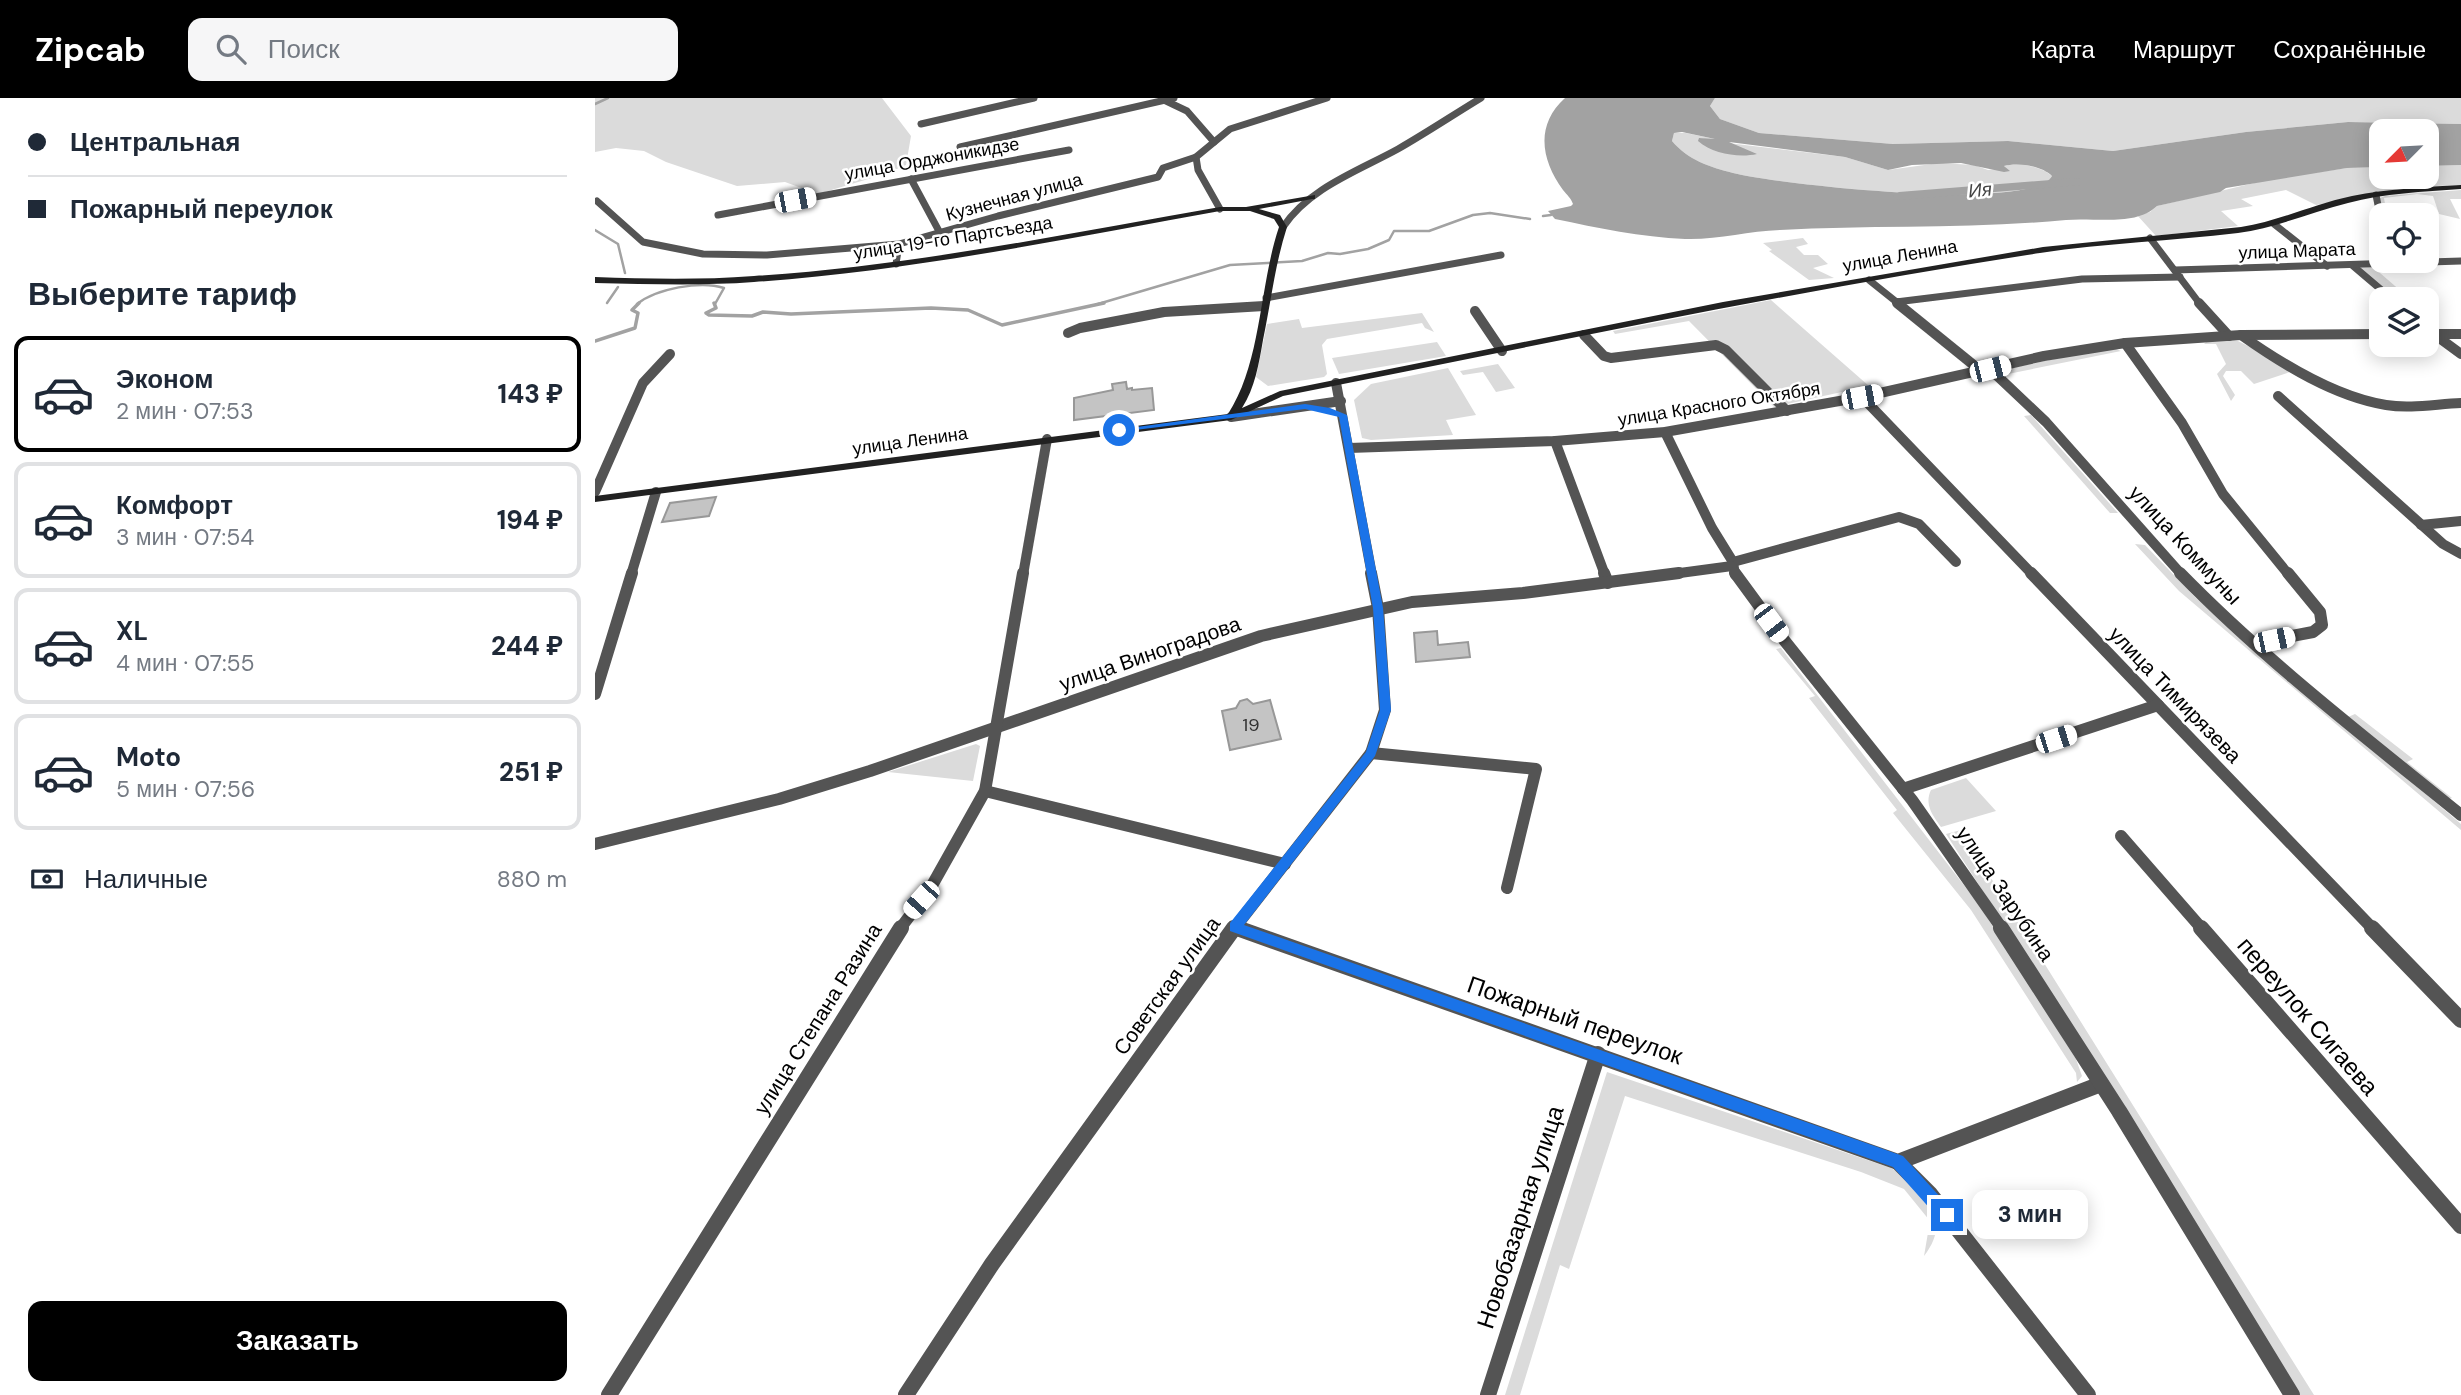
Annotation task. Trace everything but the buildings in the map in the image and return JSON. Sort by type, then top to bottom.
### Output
[{"type":"main road","name":"улица Ленина","points":[[595,499],[1231,417],[1280,394],[1338,392],[1347,381],[1723,305],[2043,250],[2274,224],[2328,204],[2376,195],[2461,187]]},
{"type":"main road","name":"улица 19-го Партсъезда","points":[[595,280],[748,279],[896,264],[1220,209],[1246,209],[1313,197]]},
{"type":"main road","points":[[1231,417],[1237,410],[1248,379],[1283,227],[1277,216],[1246,209]]},
{"type":"main road","points":[[1248,379],[1258,388],[1280,394]]},
{"type":"street","points":[[921,124],[1034,98]]},
{"type":"street","points":[[1283,227],[1293,212],[1313,197],[1481,98]]},
{"type":"street","points":[[960,147],[1167,99],[1187,111],[1213,142]]},
{"type":"street","points":[[1220,209],[1198,170],[1196,157],[1230,129],[1322,99]]},
{"type":"street","name":"улица Орджоникидзе","points":[[718,215],[1069,150]]},
{"type":"street","name":"Кузнечная улица","points":[[597,201],[643,242],[691,252],[767,255],[899,244],[998,216],[1158,177],[1163,168],[1196,157]]},
{"type":"street","points":[[911,179],[940,233]]},
{"type":"street","points":[[2376,195],[2378,203]]},
{"type":"street","points":[[2274,224],[2327,266]]},
{"type":"street","points":[[2150,238],[2210,317],[2229,336]]},
{"type":"street","points":[[896,264],[899,244]]},
{"type":"street","points":[[1068,333],[1080,328],[1164,312],[1265,302],[1501,255]]},
{"type":"street","name":"улица Марата","points":[[2439,261],[2461,261]]},
{"type":"street","name":"улица Марата","points":[[1896,302],[2081,279],[2369,264]]},
{"type":"street","points":[[2352,265],[2378,287]]},
{"type":"street","name":"улица Коммуны","points":[[1869,280],[1985,370],[2085,466],[2201,594],[2255,643],[2461,815]]},
{"type":"street","points":[[1475,311],[1502,351]]},
{"type":"street","points":[[2439,333],[2461,334]]},
{"type":"street","name":"улица Красного Октября","points":[[1349,448],[1555,441],[1665,432],[1862,397],[2044,356],[2125,343],[2241,335],[2369,334]]},
{"type":"street","points":[[1584,335],[1604,356],[1611,358],[1716,345],[1726,350],[1787,411]]},
{"type":"street","points":[[2241,335],[2278,360],[2360,397],[2389,405],[2461,403]]},
{"type":"street","points":[[2439,338],[2461,354]]},
{"type":"street","points":[[2125,343],[2182,423],[2223,494],[2320,612],[2322,625],[2313,632],[2255,643]]},
{"type":"street","points":[[595,492],[643,383],[670,354]]},
{"type":"street","points":[[1305,407],[1338,392]]},
{"type":"street","name":"Советская улица","points":[[906,1395],[992,1264],[1235,927],[1371,753],[1385,710],[1378,608],[1338,392]]},
{"type":"street","points":[[2278,396],[2443,544],[2461,554]]},
{"type":"street","name":"улица Тимирязева","points":[[1862,397],[2461,1020]]},
{"type":"street","points":[[1265,400],[1260,403],[1261,407],[1269,413]]},
{"type":"street","points":[[1231,417],[1305,407],[1327,409],[1343,415]]},
{"type":"street","name":"улица Зарубина","points":[[1665,432],[1712,528],[1733,564],[1739,581],[1903,789],[2018,951],[2292,1395]]},
{"type":"street","name":"улица Степана Разина","points":[[609,1395],[904,922],[930,889],[985,791],[1047,439]]},
{"type":"street","points":[[1555,441],[1608,583]]},
{"type":"street","points":[[595,694],[656,492]]},
{"type":"street","name":"улица Виноградова","points":[[595,844],[779,799],[870,771],[1261,636],[1378,608],[1608,583],[1733,564],[1899,517],[1919,524],[1956,562]]},
{"type":"street","points":[[2421,525],[2461,521]]},
{"type":"street","points":[[1903,789],[2158,705]]},
{"type":"street","points":[[1371,753],[1536,769],[1507,888]]},
{"type":"street","points":[[985,791],[1285,864]]},
{"type":"street","name":"переулок Сигаева","points":[[2121,836],[2461,1226]]},
{"type":"street","name":"Пожарный переулок","points":[[1235,927],[1898,1162],[1930,1194],[2088,1395]]},
{"type":"street","name":"Новобазарная улица","points":[[1488,1395],[1598,1054]]},
{"type":"street","points":[[1898,1162],[2101,1084]]},
{"type":"shaded area","points":[[595,98],[882,98],[911,136],[906,165],[818,194],[785,182],[737,186],[666,162],[644,151],[616,148],[595,152]]},
{"type":"shaded area","points":[[1565,98],[1715,98],[1710,106],[1720,119],[1759,133],[1893,144],[2008,141],[2113,151],[2246,132],[2369,122],[2369,167],[2347,168],[2226,188],[2220,192],[2157,206],[2148,213],[2126,219],[1780,230],[1685,239],[1603,229],[1555,219],[1548,211],[1573,204],[1556,179],[1546,155],[1545,131],[1555,108]],"holes":[[[1682,132],[1715,139],[1699,138],[1698,141],[1711,149],[1734,155],[1757,154],[1729,142],[1845,157],[1888,170],[1912,165],[1961,163],[2004,172],[2010,171],[2004,166],[2016,164],[2036,167],[2052,176],[2035,187],[2000,193],[1954,194],[1847,189],[1724,171],[1692,158],[1672,141],[1674,133]]]},
{"type":"shaded area","points":[[1715,98],[2461,98],[2461,124],[2439,124],[2439,119],[2369,119],[2369,122],[2246,132],[2113,151],[2008,141],[1893,144],[1759,133],[1720,119],[1710,106]]},
{"type":"shaded area","points":[[2439,124],[2461,124],[2461,165],[2439,166]]},
{"type":"shaded area","points":[[1674,133],[1715,139],[1716,141],[1699,138],[1722,151],[1741,155],[1748,155],[1728,143],[1845,157],[1888,170],[1939,163],[1974,165],[1988,170],[2016,164],[2036,167],[2052,176],[2035,187],[2000,193],[1954,194],[1847,189],[1758,178],[1708,165],[1678,148],[1672,141]]},
{"type":"shaded area","points":[[2461,165],[2461,185],[2439,186],[2439,166]]},
{"type":"shaded area","points":[[2369,167],[2369,189],[2400,189],[2316,205],[2286,190],[2241,199],[2253,206],[2221,211],[2238,226],[2156,236],[2137,215],[2150,212],[2157,206],[2271,179]]},
{"type":"shaded area","points":[[2461,190],[2461,199],[2450,199],[2460,219],[2439,214],[2439,203],[2435,203],[2433,196],[2417,194],[2384,198],[2385,203],[2381,203],[2380,198],[2385,196]]},
{"type":"shaded area","points":[[1803,238],[1808,244],[1796,247],[1804,255],[1818,255],[1828,264],[1813,268],[1834,278],[1809,280],[1769,251],[1772,250],[1763,243]]},
{"type":"shaded area","points":[[2369,267],[2369,273],[2380,273],[2396,287],[2380,287],[2358,268]]},
{"type":"shaded area","points":[[1771,300],[1869,386],[1774,407],[1689,321],[1615,334],[1613,331]]},
{"type":"shaded area","points":[[1422,313],[1434,332],[1425,328],[1422,323],[1327,339],[1322,345],[1327,374],[1324,377],[1268,386],[1256,377],[1267,324],[1299,319],[1302,328]]},
{"type":"shaded area","points":[[2210,338],[2238,341],[2304,374],[2297,376],[2290,372],[2254,384],[2241,371],[2226,371],[2223,376],[2235,395],[2231,401],[2217,374],[2226,364],[2216,344],[2204,344]]},
{"type":"shaded area","points":[[1437,342],[1446,356],[1339,374],[1332,358]]},
{"type":"shaded area","points":[[2111,347],[2121,351],[2003,375],[1998,371]]},
{"type":"shaded area","points":[[1498,364],[1515,388],[1496,392],[1483,372],[1463,375],[1460,371]]},
{"type":"shaded area","points":[[1448,368],[1476,415],[1446,420],[1453,435],[1371,440],[1362,438],[1354,400],[1371,384]]},
{"type":"shaded area","points":[[2031,415],[2118,513],[2110,513],[2024,416]]},
{"type":"shaded area","points":[[2135,544],[2145,545],[2196,598],[2461,824],[2461,830],[2179,591]]},
{"type":"shaded area","points":[[1781,648],[1980,906],[2076,1059],[2082,1076],[2077,1082],[2076,1073],[1971,910],[1893,813],[1897,810],[1809,698],[1815,696],[1776,649]]},
{"type":"shaded area","points":[[2355,714],[2413,759],[2407,762],[2452,798],[2448,799],[2348,717]]},
{"type":"shaded area","points":[[976,744],[980,746],[973,781],[888,772]]},
{"type":"shaded area","points":[[1966,778],[1996,811],[1941,827],[1929,805],[1931,790]]},
{"type":"shaded area","points":[[1961,830],[2314,1395],[2296,1395],[2135,1126],[1946,834]]},
{"type":"shaded area","points":[[1607,1072],[1891,1168],[1914,1185],[1931,1205],[1936,1229],[1933,1242],[1924,1256],[1930,1221],[1904,1189],[1861,1172],[1625,1096],[1569,1269],[1560,1265],[1520,1395],[1505,1395]]},
{"type":"waterway","points":[[595,104],[608,98]]},
{"type":"waterway","name":"Ия","points":[[1899,196],[2075,182]]},
{"type":"waterway","points":[[1098,304],[1230,265],[1302,261],[1328,253],[1340,254],[1368,249],[1389,240],[1394,231],[1429,231],[1473,215],[1490,213],[1530,219]]},
{"type":"waterway","points":[[1543,216],[1551,215]]},
{"type":"waterway","points":[[595,230],[618,244],[625,273]]},
{"type":"waterway","points":[[637,304],[667,290],[703,285],[724,288],[715,304]]},
{"type":"waterway","points":[[607,303],[618,287]]},
{"type":"waterway","points":[[595,341],[635,328],[638,313],[632,310],[639,303]]},
{"type":"waterway","points":[[714,303],[716,308],[706,313],[709,315],[752,316],[763,312],[791,314],[931,308],[968,310],[1002,325],[1104,303]]},
{"type":"route","points":[[1119,430],[1305,407],[1327,409],[1343,415],[1378,608],[1386,696],[1381,729],[1371,753],[1235,927],[1898,1162],[1947,1215]]}]
